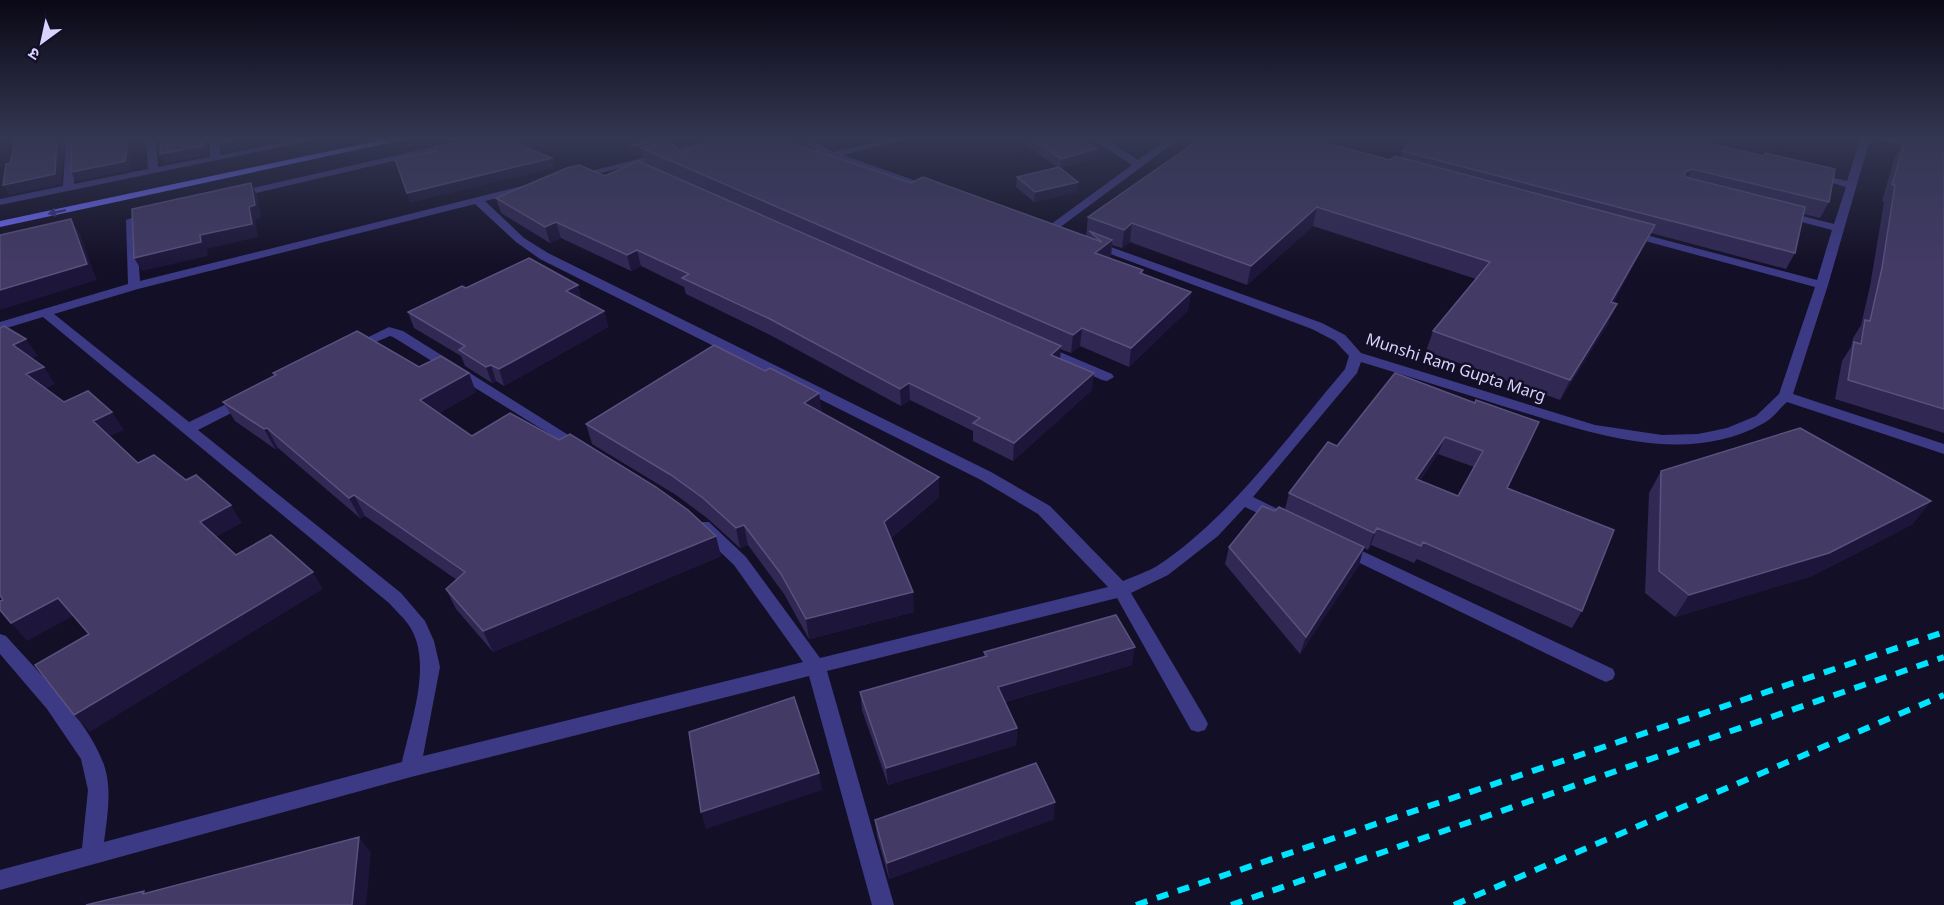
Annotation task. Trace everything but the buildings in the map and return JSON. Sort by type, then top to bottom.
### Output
[{"type":"main road","points":[[1,208],[139,181]]},
{"type":"main road","points":[[0,224],[202,181]]},
{"type":"street","points":[[68,181],[68,189]]},
{"type":"street","points":[[1,208],[68,189],[107,181]]},
{"type":"street","points":[[226,197],[296,181]]},
{"type":"street","points":[[909,181],[941,192]]},
{"type":"street","points":[[1051,229],[1116,181]]},
{"type":"street","points":[[1836,181],[1851,185]]},
{"type":"street","name":"Munshi Ram Gupta Marg","points":[[1084,241],[1317,326],[1340,338],[1356,356],[1594,429],[1662,440],[1698,440],[1731,432],[1761,419],[1785,396],[1822,285],[1852,181]]},
{"type":"street","points":[[0,326],[134,286],[542,184]]},
{"type":"street","points":[[477,200],[520,240],[544,256],[986,476],[1044,510],[1086,551],[1121,590],[1198,724]]},
{"type":"street","points":[[134,286],[130,222],[157,212]]},
{"type":"street","points":[[1772,212],[1838,228]]},
{"type":"street","points":[[1617,230],[1822,285]]},
{"type":"street","points":[[44,312],[395,598],[416,621],[424,641],[430,667],[411,768]]},
{"type":"street","points":[[346,351],[389,331],[398,334],[598,458]]},
{"type":"street","points":[[1031,343],[1107,377]]},
{"type":"street","points":[[0,880],[411,768],[1121,590],[1162,571],[1212,532],[1243,500],[1352,370],[1356,356]]},
{"type":"street","points":[[187,429],[261,393]]},
{"type":"street","points":[[1785,396],[1944,448]]},
{"type":"street","points":[[1243,500],[1296,525]]},
{"type":"street","points":[[692,518],[740,561],[816,666],[883,905]]},
{"type":"street","points":[[1328,541],[1606,674]]},
{"type":"street","points":[[0,641],[85,746],[95,767],[98,790],[92,856]]},
{"type":"railway","points":[[1136,905],[1944,632]]},
{"type":"railway","points":[[1231,905],[1944,657]]},
{"type":"railway","points":[[1454,905],[1944,695]]}]
